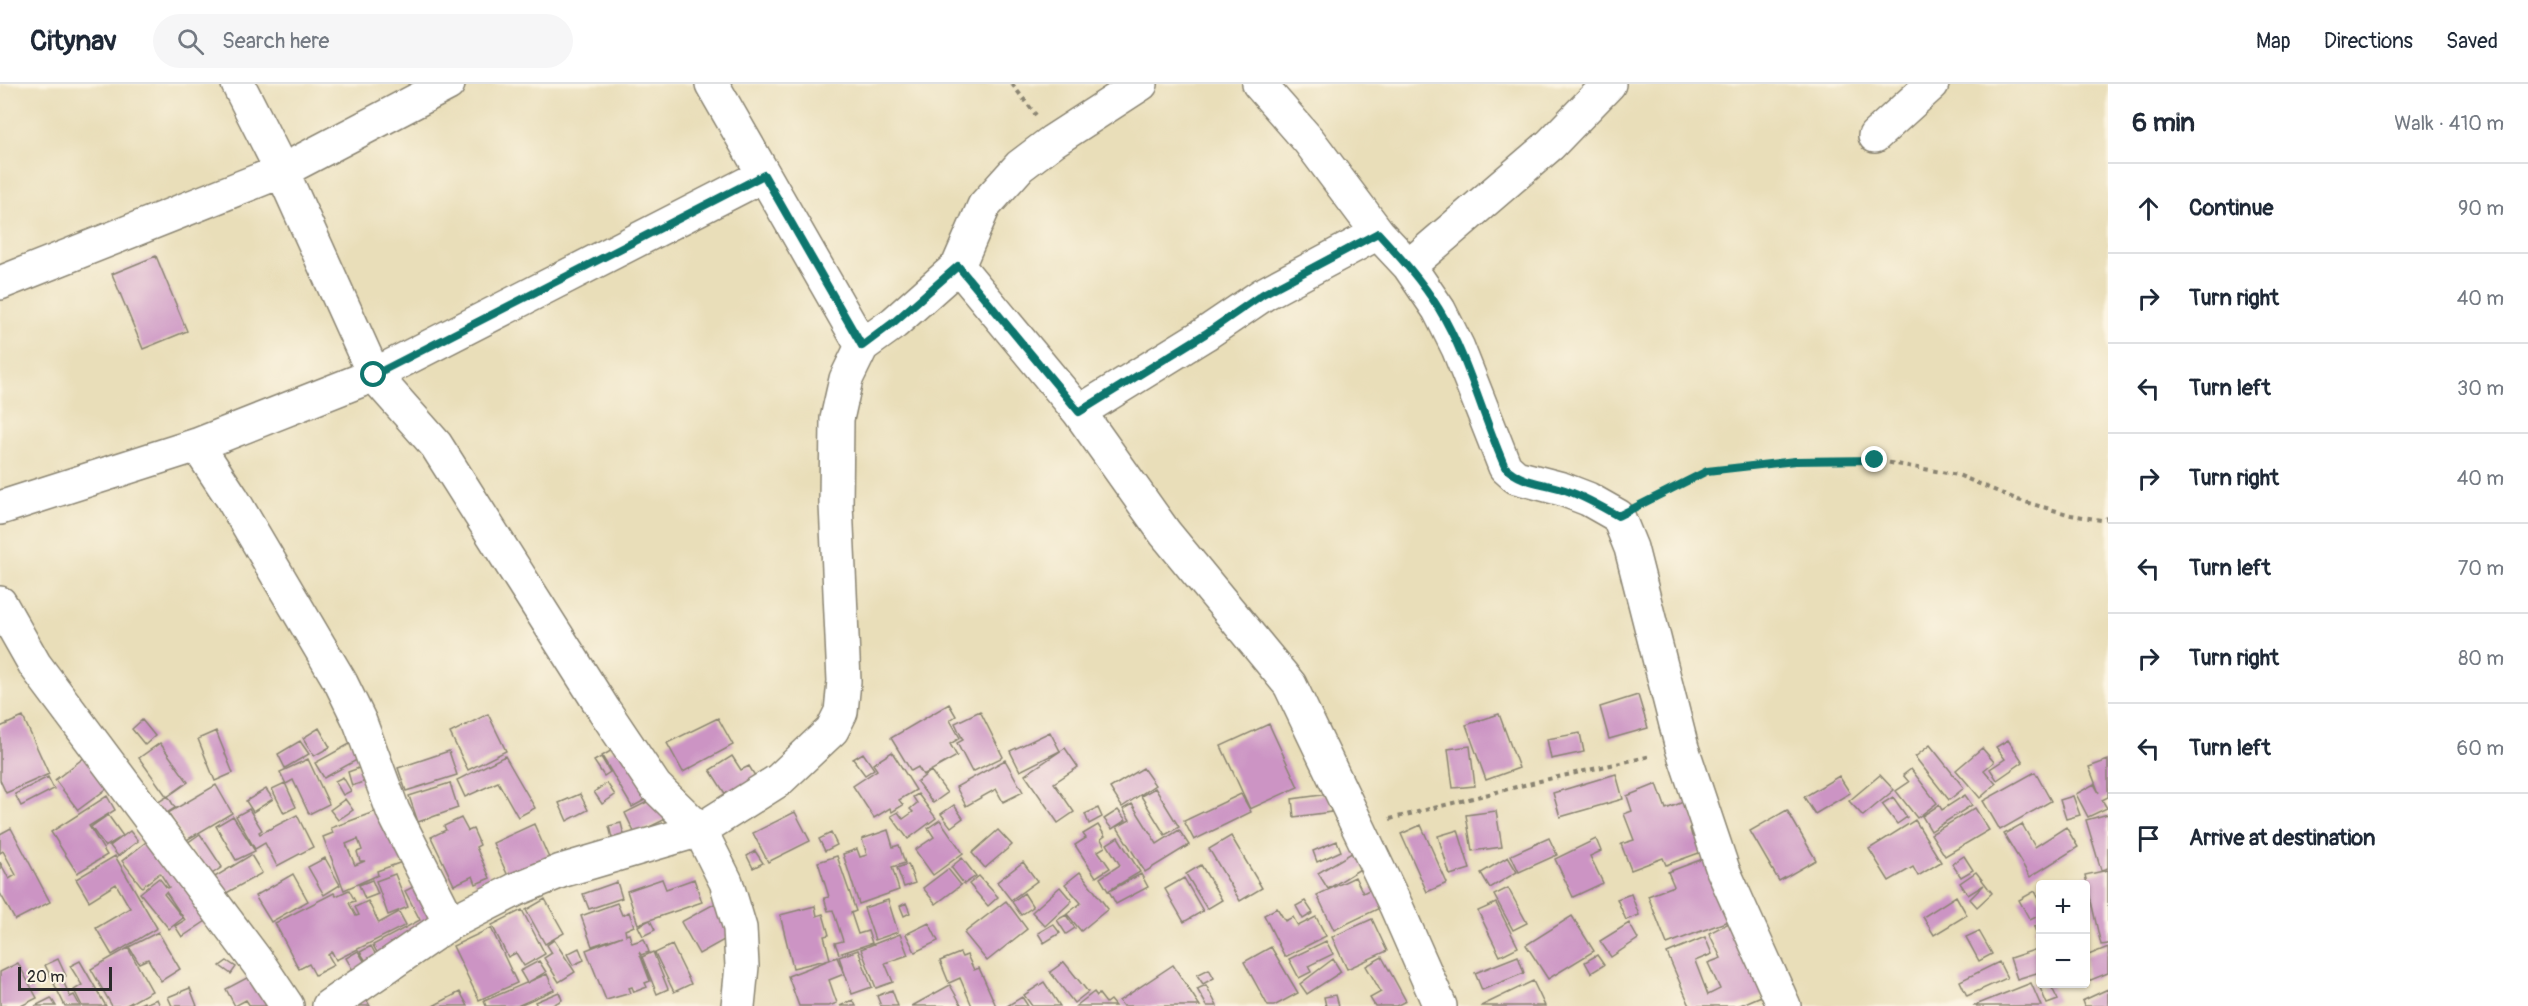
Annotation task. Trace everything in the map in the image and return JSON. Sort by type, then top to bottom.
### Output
[{"type":"street","points":[[238,84],[282,171],[374,375],[436,445],[604,710],[655,786],[700,830],[726,882],[740,928],[742,966],[738,1006]]},
{"type":"street","points":[[0,283],[282,171],[448,84]]},
{"type":"street","points":[[712,84],[862,346]]},
{"type":"street","points":[[329,1006],[450,923],[517,889],[561,872],[700,830],[778,780],[832,730],[841,712],[844,681],[836,504],[837,419],[846,379],[862,346],[894,322],[958,266],[984,206],[1020,166],[1053,141],[1141,84]]},
{"type":"street","points":[[1259,84],[1309,141],[1378,233],[1409,266],[1439,310],[1458,348],[1505,467],[1516,477],[1562,489],[1588,499],[1618,516],[1631,548],[1682,748],[1723,870],[1784,1006]]},
{"type":"street","points":[[1409,266],[1550,145],[1609,84]]},
{"type":"street","points":[[1875,136],[1932,84]]},
{"type":"street","points":[[0,508],[196,445],[374,375],[764,175]]},
{"type":"street","points":[[1079,412],[1205,334],[1263,294],[1378,233]]},
{"type":"street","points":[[958,266],[1079,412],[1165,533],[1290,685],[1396,906],[1440,1006]]},
{"type":"street","points":[[196,445],[232,498],[341,683],[360,722],[393,811],[450,923]]},
{"type":"street","points":[[0,603],[35,665],[261,967],[287,1006]]},
{"type":"path","points":[[1618,516],[1707,471],[1795,461],[1875,460],[1958,475],[2018,500],[2071,515],[2101,520],[2108,518]]},
{"type":"path","points":[[1357,828],[1540,781],[1682,748]]},
{"type":"building","points":[[156,256],[187,331],[143,349],[112,274]]},
{"type":"building","points":[[1638,695],[1648,728],[1609,739],[1600,707]]},
{"type":"building","points":[[949,704],[956,716],[950,720],[960,738],[950,744],[957,756],[923,775],[918,767],[911,771],[891,738]]},
{"type":"building","points":[[980,711],[1003,757],[972,772],[957,743],[963,740],[955,723]]},
{"type":"building","points":[[488,714],[506,751],[468,770],[450,733]]},
{"type":"building","points":[[1499,714],[1519,768],[1486,780],[1466,725]]},
{"type":"building","points":[[23,717],[49,774],[6,793],[0,780],[0,727]]},
{"type":"building","points":[[718,718],[733,745],[683,772],[667,743]]},
{"type":"building","points":[[142,720],[155,736],[145,745],[132,729]]},
{"type":"building","points":[[1269,724],[1298,787],[1250,809],[1221,746]]},
{"type":"building","points":[[319,728],[330,747],[314,756],[303,738]]},
{"type":"building","points":[[216,731],[233,773],[215,781],[198,739]]},
{"type":"building","points":[[1050,732],[1060,751],[1020,771],[1010,751]]},
{"type":"building","points":[[1580,733],[1584,752],[1551,759],[1547,739]]},
{"type":"building","points":[[2008,740],[2023,762],[1997,780],[1990,769],[2005,759],[1996,747]]},
{"type":"building","points":[[300,741],[309,754],[285,768],[278,754]]},
{"type":"building","points":[[355,741],[364,756],[324,778],[315,763]]},
{"type":"building","points":[[160,743],[188,782],[167,797],[139,758]]},
{"type":"building","points":[[624,743],[656,794],[632,807],[602,756]]},
{"type":"building","points":[[1930,745],[1964,788],[1949,800],[1915,757]]},
{"type":"building","points":[[1470,746],[1475,786],[1453,788],[1448,749]]},
{"type":"building","points":[[1065,748],[1078,767],[1054,783],[1074,812],[1058,823],[1025,775]]},
{"type":"building","points":[[1982,748],[1994,762],[1984,770],[1996,784],[1980,798],[1956,770]]},
{"type":"building","points":[[449,751],[457,775],[406,791],[398,768]]},
{"type":"building","points":[[892,752],[916,790],[899,800],[903,805],[892,812],[890,808],[874,818],[853,786],[877,770],[873,764]]},
{"type":"building","points":[[863,753],[874,769],[865,775],[853,759]]},
{"type":"building","points":[[505,756],[535,808],[518,817],[498,782],[465,797],[457,780]]},
{"type":"building","points":[[732,756],[741,770],[749,766],[760,784],[731,803],[710,770]]},
{"type":"building","points":[[85,757],[109,787],[78,810],[55,780]]},
{"type":"building","points":[[601,757],[610,772],[604,776],[594,761]]},
{"type":"building","points":[[308,759],[329,804],[309,814],[293,780],[286,784],[280,772]]},
{"type":"building","points":[[1005,760],[1023,792],[1003,802],[996,789],[966,806],[956,787]]},
{"type":"building","points":[[2108,760],[2108,797],[2102,800],[2107,808],[2088,817],[2076,794],[2094,784],[2099,793],[2089,767]]},
{"type":"building","points":[[370,764],[374,778],[352,786],[348,772]]},
{"type":"building","points":[[1143,768],[1155,785],[1122,807],[1110,788]]},
{"type":"building","points":[[1911,769],[1937,803],[1917,818],[1896,791],[1909,782],[1903,775]]},
{"type":"building","points":[[931,771],[947,793],[933,803],[917,782]]},
{"type":"building","points":[[2035,772],[2051,801],[2000,830],[1983,801]]},
{"type":"building","points":[[1616,774],[1623,799],[1560,817],[1553,793]]},
{"type":"building","points":[[1880,775],[1894,790],[1863,816],[1849,801]]},
{"type":"building","points":[[1839,776],[1850,793],[1815,814],[1804,797]]},
{"type":"building","points":[[48,777],[54,789],[21,806],[15,794]]},
{"type":"building","points":[[343,777],[351,791],[343,795],[335,781]]},
{"type":"building","points":[[285,783],[296,807],[284,813],[272,789]]},
{"type":"building","points":[[450,783],[458,808],[418,822],[409,796]]},
{"type":"building","points":[[607,783],[615,795],[602,804],[594,792]]},
{"type":"building","points":[[1657,784],[1666,809],[1688,800],[1698,826],[1690,829],[1692,836],[1700,833],[1707,850],[1666,865],[1663,858],[1631,870],[1621,844],[1634,840],[1624,814],[1632,811],[1627,796]]},
{"type":"building","points":[[216,785],[232,813],[185,841],[168,813]]},
{"type":"building","points":[[1155,788],[1179,827],[1165,835],[1141,796]]},
{"type":"building","points":[[266,789],[273,799],[253,812],[246,801]]},
{"type":"building","points":[[580,794],[588,810],[567,821],[559,803]]},
{"type":"building","points":[[918,794],[936,818],[908,839],[891,816],[898,812],[903,819],[913,812],[910,809],[917,803],[913,797]]},
{"type":"building","points":[[1241,794],[1251,812],[1194,840],[1184,821]]},
{"type":"building","points":[[1329,794],[1331,812],[1294,817],[1292,799]]},
{"type":"building","points":[[1965,795],[1972,805],[1931,831],[1922,816],[1939,805],[1942,810]]},
{"type":"building","points":[[107,796],[115,810],[89,826],[107,855],[77,873],[51,832]]},
{"type":"building","points":[[168,796],[175,808],[162,816],[155,804]]},
{"type":"building","points":[[659,796],[670,817],[635,834],[625,813]]},
{"type":"building","points":[[2073,796],[2080,815],[2066,819],[2060,800]]},
{"type":"building","points":[[1893,797],[1907,817],[1897,824],[1882,804]]},
{"type":"building","points":[[345,799],[353,810],[338,820],[330,810]]},
{"type":"building","points":[[1132,804],[1157,844],[1179,830],[1189,845],[1145,872],[1117,827],[1130,820],[1123,809]]},
{"type":"building","points":[[954,805],[963,818],[951,827],[941,814]]},
{"type":"building","points":[[385,808],[405,861],[377,871],[378,875],[344,890],[323,837],[333,833],[331,828]],"holes":[[[358,839],[362,850],[357,852],[360,861],[365,861],[355,865],[346,844]]]},
{"type":"building","points":[[1098,808],[1102,817],[1089,824],[1085,814]]},
{"type":"building","points":[[1975,808],[1989,830],[1945,856],[1931,834]]},
{"type":"building","points":[[249,809],[262,830],[260,834],[297,815],[313,847],[277,866],[265,843],[255,849],[236,816]]},
{"type":"building","points":[[1118,810],[1126,820],[1112,829],[1104,819]]},
{"type":"building","points":[[1787,810],[1816,860],[1779,881],[1750,831]]},
{"type":"building","points":[[1496,811],[1502,847],[1472,851],[1466,815]]},
{"type":"building","points":[[795,812],[810,841],[768,862],[753,833]]},
{"type":"building","points":[[2108,814],[2108,868],[2101,870],[2086,820]]},
{"type":"building","points":[[108,815],[123,836],[105,847],[91,827]]},
{"type":"building","points":[[233,816],[255,851],[236,860],[216,826]]},
{"type":"building","points":[[461,818],[468,831],[473,829],[480,845],[476,847],[490,878],[476,884],[473,876],[454,885],[431,837],[446,830],[444,826]]},
{"type":"building","points":[[940,820],[963,853],[933,875],[915,850],[934,837],[928,828]]},
{"type":"building","points":[[1915,820],[1941,862],[1918,876],[1913,867],[1889,881],[1869,849]]},
{"type":"building","points":[[621,823],[624,835],[612,838],[609,826]]},
{"type":"building","points":[[534,824],[549,858],[508,876],[493,843]]},
{"type":"building","points":[[2022,824],[2035,847],[2066,827],[2078,847],[2030,877],[2004,834]]},
{"type":"building","points":[[1098,825],[1105,836],[1101,839],[1105,847],[1098,851],[1110,868],[1096,877],[1075,845],[1086,838],[1083,834]]},
{"type":"building","points":[[1421,825],[1447,883],[1427,892],[1401,834]]},
{"type":"building","points":[[11,828],[50,902],[15,920],[0,893],[0,862],[9,879],[16,875],[3,851],[0,853],[0,834]]},
{"type":"building","points":[[888,830],[893,847],[899,845],[905,863],[892,867],[899,890],[859,904],[843,854],[857,849],[860,857],[867,855],[862,839]]},
{"type":"building","points":[[998,830],[1012,845],[985,868],[972,853]]},
{"type":"building","points":[[1458,830],[1470,869],[1450,875],[1438,836]]},
{"type":"building","points":[[130,831],[138,841],[118,856],[110,846]]},
{"type":"building","points":[[831,833],[837,845],[825,851],[819,839]]},
{"type":"building","points":[[200,834],[222,867],[209,876],[187,843]]},
{"type":"building","points":[[155,835],[215,915],[182,937],[175,926],[185,920],[166,892],[164,894],[183,918],[169,929],[140,893],[159,878],[167,888],[169,887],[160,873],[142,887],[122,861]]},
{"type":"building","points":[[1231,836],[1262,888],[1240,901],[1209,849]]},
{"type":"building","points":[[1118,837],[1140,872],[1108,891],[1100,878],[1120,865],[1107,844]]},
{"type":"building","points":[[1549,838],[1557,855],[1519,872],[1511,855]]},
{"type":"building","points":[[1596,839],[1601,851],[1590,856],[1603,883],[1573,897],[1555,859]]},
{"type":"building","points":[[1337,841],[1341,851],[1317,862],[1313,851]]},
{"type":"building","points":[[1360,848],[1370,863],[1328,889],[1318,873]]},
{"type":"building","points":[[755,851],[763,863],[753,868],[747,856]]},
{"type":"building","points":[[251,855],[262,873],[223,895],[213,878]]},
{"type":"building","points":[[115,856],[157,928],[112,955],[96,928],[130,908],[116,884],[89,901],[76,879]]},
{"type":"building","points":[[837,856],[856,911],[851,913],[858,934],[868,931],[872,943],[839,954],[835,943],[843,941],[833,910],[828,911],[824,898],[829,897],[818,862]]},
{"type":"building","points":[[1711,856],[1736,918],[1667,944],[1648,896],[1674,886],[1668,872]]},
{"type":"building","points":[[1964,856],[1973,870],[1961,877],[1952,864]]},
{"type":"building","points":[[1508,857],[1517,872],[1490,888],[1481,873]]},
{"type":"building","points":[[325,858],[340,885],[324,895],[308,867]]},
{"type":"building","points":[[962,858],[976,876],[964,884],[951,867]]},
{"type":"building","points":[[1023,862],[1037,881],[1011,900],[997,882]]},
{"type":"building","points":[[908,864],[915,883],[904,887],[897,868]]},
{"type":"building","points":[[1201,865],[1222,900],[1207,909],[1186,874]]},
{"type":"building","points":[[948,869],[961,885],[936,904],[923,888]]},
{"type":"building","points":[[2108,870],[2108,944],[2101,945],[2090,897],[2090,880],[2086,880],[2085,875]]},
{"type":"building","points":[[1080,872],[1108,909],[1081,931],[1067,914],[1081,903],[1065,884]]},
{"type":"building","points":[[1976,872],[1992,893],[1977,907],[1970,899],[1984,885],[1968,895],[1960,883]]},
{"type":"building","points":[[293,874],[308,901],[271,922],[255,896]]},
{"type":"building","points":[[395,874],[408,907],[388,915],[376,881]]},
{"type":"building","points":[[1141,874],[1148,887],[1116,904],[1109,891]]},
{"type":"building","points":[[979,876],[998,897],[988,906],[969,884]]},
{"type":"building","points":[[1355,877],[1363,893],[1379,885],[1388,904],[1334,930],[1317,895]]},
{"type":"building","points":[[1184,878],[1203,911],[1184,922],[1165,889]]},
{"type":"building","points":[[662,879],[666,889],[694,879],[702,902],[638,924],[627,891]]},
{"type":"building","points":[[372,880],[378,894],[365,899],[359,885]]},
{"type":"building","points":[[423,882],[444,925],[380,958],[373,945],[420,920],[405,891]]},
{"type":"building","points":[[617,882],[622,898],[589,909],[583,894]]},
{"type":"building","points":[[1060,887],[1072,901],[1045,926],[1032,912]]},
{"type":"building","points":[[1508,888],[1527,923],[1513,930],[1494,895]]},
{"type":"building","points":[[349,890],[355,901],[349,903],[356,916],[359,915],[355,907],[368,901],[379,923],[399,912],[406,925],[336,960],[332,952],[328,955],[334,965],[315,975],[309,964],[299,969],[275,923],[334,893],[336,896]]},
{"type":"building","points":[[2035,891],[2036,917],[2030,920],[2019,900]]},
{"type":"building","points":[[1024,893],[1033,907],[1021,915],[1012,902]]},
{"type":"building","points":[[1631,894],[1639,915],[1626,920],[1617,899]]},
{"type":"building","points":[[1956,896],[1967,915],[1934,935],[1923,917]]},
{"type":"building","points":[[545,899],[564,933],[545,944],[526,910]]},
{"type":"building","points":[[888,900],[898,932],[875,940],[864,908]]},
{"type":"building","points":[[1006,901],[1027,929],[987,961],[964,933]]},
{"type":"building","points":[[1305,901],[1313,913],[1303,919],[1296,906]]},
{"type":"building","points":[[617,903],[622,915],[629,912],[634,926],[625,930],[632,943],[644,939],[649,952],[641,955],[639,952],[650,981],[645,983],[647,987],[634,992],[632,987],[629,988],[631,993],[606,1000],[586,950],[622,936],[592,946],[581,916]]},
{"type":"building","points":[[716,903],[733,935],[699,954],[681,922]]},
{"type":"building","points":[[906,903],[910,913],[904,916],[900,906]]},
{"type":"building","points":[[1496,903],[1518,947],[1500,956],[1478,911]]},
{"type":"building","points":[[815,906],[817,916],[823,914],[829,935],[824,936],[830,959],[793,968],[780,915]]},
{"type":"building","points":[[1277,908],[1285,921],[1293,917],[1298,926],[1316,917],[1326,936],[1285,957],[1264,915]]},
{"type":"building","points":[[522,910],[545,954],[524,966],[516,953],[508,957],[492,925]]},
{"type":"building","points":[[1066,915],[1075,928],[1066,934],[1057,920]]},
{"type":"building","points":[[1572,916],[1594,951],[1548,979],[1526,945]]},
{"type":"building","points":[[1372,919],[1387,951],[1347,969],[1332,937]]},
{"type":"building","points":[[650,920],[655,930],[643,936],[638,926]]},
{"type":"building","points":[[1731,922],[1766,994],[1738,1006],[1690,1006],[1667,953],[1705,937],[1712,954],[1695,961],[1708,995],[1720,989],[1708,963],[1721,958],[1709,933]]},
{"type":"building","points":[[929,923],[938,941],[915,952],[906,934]]},
{"type":"building","points":[[1629,923],[1638,939],[1611,957],[1600,941]]},
{"type":"building","points":[[1053,924],[1060,933],[1044,943],[1038,933]]},
{"type":"building","points":[[491,928],[517,983],[479,1000],[453,946]]},
{"type":"building","points":[[1979,931],[1992,954],[1979,961],[1966,937]]},
{"type":"building","points":[[158,932],[180,969],[161,981],[148,959],[139,963],[129,947]]},
{"type":"building","points":[[900,934],[908,955],[885,963],[893,982],[876,988],[861,949]]},
{"type":"building","points":[[554,940],[575,972],[559,982],[544,958],[552,953],[547,945]]},
{"type":"building","points":[[1326,941],[1333,954],[1308,966],[1311,972],[1299,978],[1289,959]]},
{"type":"building","points":[[672,945],[691,984],[674,992],[655,953]]},
{"type":"building","points":[[371,946],[378,959],[368,964],[360,952]]},
{"type":"building","points":[[1271,947],[1298,993],[1274,1006],[1268,1006],[1244,962]]},
{"type":"building","points":[[2108,947],[2108,973],[2090,980],[2090,954]]},
{"type":"building","points":[[128,948],[152,991],[125,1006],[112,1006],[91,969]]},
{"type":"building","points":[[579,948],[584,960],[573,965],[567,954]]},
{"type":"building","points":[[2036,949],[2036,973],[2017,979],[2010,958]]},
{"type":"building","points":[[858,950],[872,987],[852,994],[839,957]]},
{"type":"building","points":[[358,951],[366,964],[354,972],[346,958]]},
{"type":"building","points":[[653,952],[668,989],[657,994],[642,957]]},
{"type":"building","points":[[960,953],[962,957],[967,955],[974,970],[979,968],[996,1006],[972,1006],[960,978],[949,983],[940,961]]},
{"type":"building","points":[[1597,955],[1604,965],[1591,973],[1585,962]]},
{"type":"building","points":[[1518,956],[1524,973],[1482,990],[1475,973]]},
{"type":"building","points":[[837,957],[844,974],[829,980],[837,1003],[829,1006],[799,1006],[788,976]]},
{"type":"building","points":[[1382,957],[1406,1001],[1396,1006],[1375,1006],[1370,998],[1381,992],[1366,966]]},
{"type":"building","points":[[58,959],[66,976],[62,978],[70,997],[74,995],[80,1006],[65,1006],[45,965]]},
{"type":"building","points":[[1333,959],[1341,972],[1307,994],[1300,984]]},
{"type":"building","points":[[80,961],[106,1006],[82,1006],[74,990],[82,985],[70,966]]},
{"type":"building","points":[[227,961],[236,967],[231,974],[220,966]]},
{"type":"building","points":[[539,961],[546,972],[527,983],[520,971]]},
{"type":"building","points":[[1064,962],[1088,992],[1074,1003],[1050,972]]},
{"type":"building","points":[[1999,962],[2007,978],[1967,996],[1960,981]]},
{"type":"building","points":[[18,963],[37,998],[21,1006],[0,1006],[0,972]]},
{"type":"building","points":[[1173,965],[1200,1006],[1123,1006],[1119,1001]]},
{"type":"building","points":[[1209,969],[1214,978],[1203,984],[1197,975]]},
{"type":"building","points":[[258,972],[271,1006],[250,1006],[246,1000],[235,1006],[226,989]]},
{"type":"building","points":[[547,974],[554,990],[517,1006],[486,1006],[484,1001]]},
{"type":"building","points":[[1533,981],[1545,1006],[1481,1006]]},
{"type":"building","points":[[1044,982],[1060,1006],[1032,1006],[1024,995]]},
{"type":"building","points":[[2031,983],[2041,1006],[1973,1006]]},
{"type":"building","points":[[950,985],[962,1006],[912,1006]]},
{"type":"building","points":[[1206,985],[1217,1006],[1207,1006],[1197,989]]},
{"type":"building","points":[[190,988],[197,1006],[172,1006],[168,997]]},
{"type":"building","points":[[2040,988],[2052,988],[2058,1000],[2047,1004]]},
{"type":"building","points":[[2108,989],[2108,1006],[2084,1006],[2082,1001]]},
{"type":"building","points":[[892,990],[898,1006],[881,1006],[877,996]]},
{"type":"building","points":[[460,992],[468,1006],[433,1006]]},
{"type":"building","points":[[559,992],[562,1000],[551,1006],[537,1006],[535,1002]]},
{"type":"building","points":[[1094,992],[1097,996],[1099,994],[1106,1003],[1110,1000],[1115,1006],[1076,1006]]},
{"type":"building","points":[[1336,995],[1339,1006],[1326,1006],[1324,997]]},
{"type":"building","points":[[1022,997],[1028,1006],[1007,1006]]},
{"type":"building","points":[[51,998],[56,1006],[35,1006]]},
{"type":"building","points":[[157,999],[160,1006],[136,1006],[144,1002],[145,1004]]},
{"type":"building","points":[[366,999],[370,1006],[355,1006]]},
{"type":"building","points":[[853,1000],[856,1006],[840,1006]]},
{"type":"route","points":[[374,375],[764,175],[862,346],[894,322],[958,266],[1079,412],[1205,334],[1263,294],[1378,233],[1409,266],[1439,310],[1458,348],[1505,467],[1516,477],[1562,489],[1588,499],[1618,516],[1707,471],[1795,461],[1875,460]]}]
